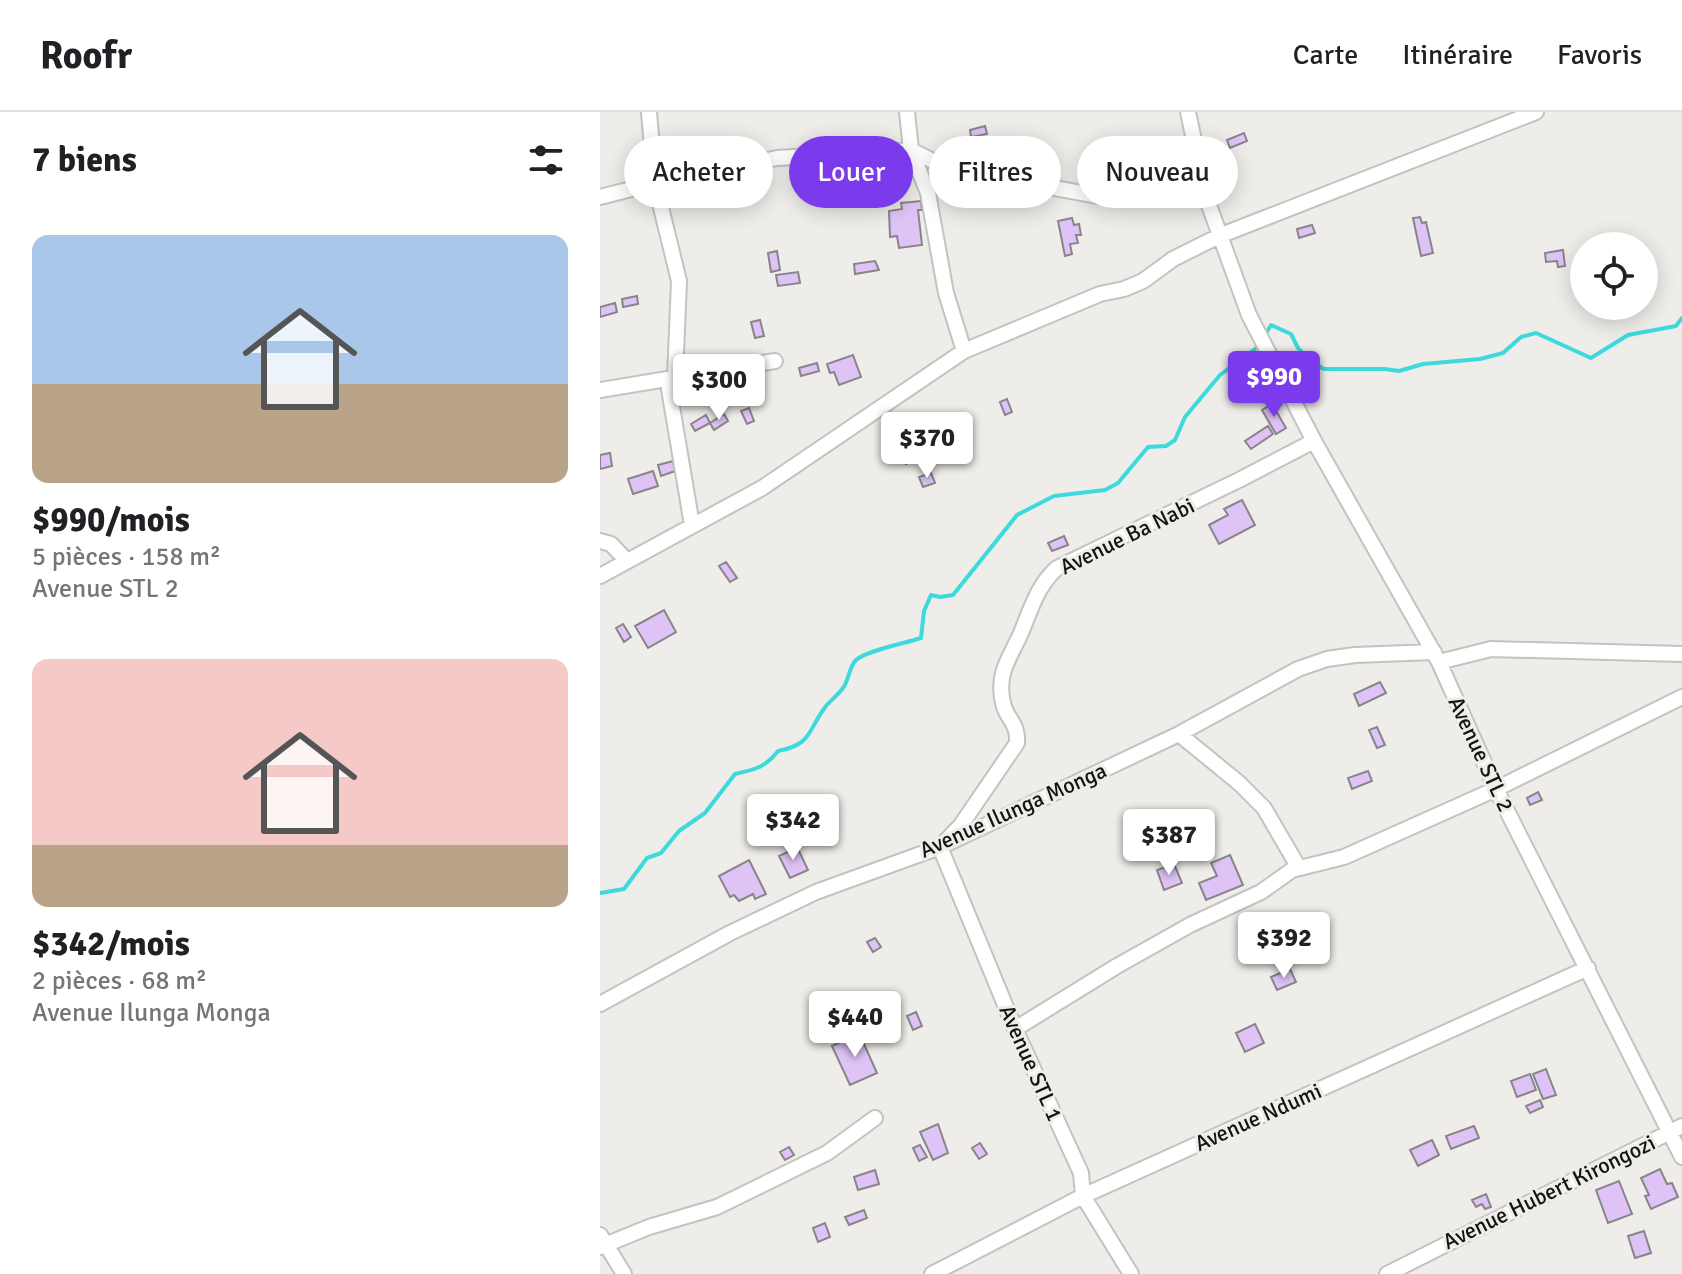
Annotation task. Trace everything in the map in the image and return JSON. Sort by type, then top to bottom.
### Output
[{"type":"street","points":[[649,112],[651,136]]},
{"type":"street","points":[[907,112],[910,136]]},
{"type":"street","points":[[1188,112],[1193,136]]},
{"type":"street","points":[[600,576],[796,466],[964,351],[1100,294],[1143,281],[1173,259],[1219,236],[1536,112]]},
{"type":"street","points":[[913,151],[947,168],[1077,192]]},
{"type":"street","points":[[913,155],[928,193],[946,293],[964,351]]},
{"type":"street","points":[[600,197],[624,191]]},
{"type":"street","points":[[661,208],[679,281],[675,378],[669,389],[692,525]]},
{"type":"street","points":[[1210,208],[1219,236]]},
{"type":"street","name":"Avenue STL 2","points":[[1219,236],[1249,315],[1269,357],[1436,657],[1496,789],[1676,1130],[1682,1157]]},
{"type":"street","points":[[600,390],[775,361]]},
{"type":"street","name":"Avenue Ba Nabi","points":[[940,847],[961,825],[1017,743],[1018,728],[1003,707],[1001,683],[1009,652],[1019,638],[1044,580],[1057,568],[1314,441]]},
{"type":"street","points":[[600,541],[611,544],[627,561]]},
{"type":"street","name":"Avenue Ilunga Monga","points":[[600,1004],[730,933],[816,892],[940,847],[1153,747],[1298,669],[1327,659],[1355,655],[1436,657],[1491,649],[1682,654]]},
{"type":"street","points":[[1015,1029],[1129,959],[1190,925],[1261,892],[1292,870],[1344,857],[1496,789],[1682,697]]},
{"type":"street","points":[[1179,734],[1239,783],[1264,808],[1299,868]]},
{"type":"street","points":[[1153,747],[1194,747]]},
{"type":"street","name":"Avenue STL 1","points":[[940,847],[1015,1029],[1081,1173],[1083,1196],[1131,1274]]},
{"type":"street","name":"Avenue Ndumi","points":[[932,1274],[1083,1196],[1588,968]]},
{"type":"street","points":[[624,1274],[602,1243],[697,1215],[827,1153],[875,1118]]},
{"type":"street","name":"Avenue Hubert Kirongozi","points":[[1387,1274],[1676,1130]]},
{"type":"building","points":[[985,126],[987,134],[971,136],[970,130]]},
{"type":"building","points":[[1244,133],[1247,141],[1238,145],[1237,136]]},
{"type":"building","points":[[921,201],[922,210],[918,210],[922,245],[899,248],[897,236],[890,237],[889,211],[913,208],[913,202]]},
{"type":"building","points":[[1420,217],[1422,223],[1426,222],[1433,253],[1421,256],[1413,218]]},
{"type":"building","points":[[1072,218],[1074,225],[1079,224],[1081,235],[1076,235],[1078,243],[1070,244],[1072,254],[1065,256],[1058,221]]},
{"type":"building","points":[[1312,225],[1315,233],[1299,238],[1297,229]]},
{"type":"building","points":[[1563,250],[1565,266],[1558,267],[1557,261],[1546,262],[1545,253]]},
{"type":"building","points":[[777,251],[780,270],[771,272],[768,253]]},
{"type":"building","points":[[875,261],[879,270],[855,274],[854,264]]},
{"type":"building","points":[[798,272],[800,283],[778,286],[776,275]]},
{"type":"building","points":[[637,296],[638,304],[623,307],[622,299]]},
{"type":"building","points":[[615,303],[617,312],[600,317],[600,307]]},
{"type":"building","points":[[760,320],[764,336],[755,338],[751,322]]},
{"type":"building","points":[[853,355],[861,377],[839,385],[827,364]]},
{"type":"building","points":[[817,363],[819,371],[801,376],[799,368]]},
{"type":"building","points":[[1007,399],[1012,412],[1005,415],[1000,402]]},
{"type":"building","points":[[1272,404],[1286,428],[1276,434],[1262,410]]},
{"type":"building","points":[[749,408],[754,421],[747,424],[741,411]]},
{"type":"building","points":[[724,414],[728,421],[714,430],[710,423]]},
{"type":"building","points":[[706,415],[710,423],[695,431],[691,424]]},
{"type":"building","points":[[1268,426],[1273,434],[1251,449],[1245,441]]},
{"type":"building","points":[[908,448],[910,454],[925,448],[928,455],[906,464],[901,451]]},
{"type":"building","points":[[610,453],[612,466],[600,469],[600,455]]},
{"type":"building","points":[[673,461],[675,471],[661,476],[658,465]]},
{"type":"building","points":[[653,471],[658,486],[633,494],[628,479]]},
{"type":"building","points":[[931,473],[935,483],[923,487],[919,477]]},
{"type":"building","points":[[1242,500],[1255,525],[1219,544],[1209,525],[1228,515],[1224,509]]},
{"type":"building","points":[[1064,536],[1068,545],[1052,551],[1048,543]]},
{"type":"building","points":[[726,562],[737,578],[730,582],[719,566]]},
{"type":"building","points":[[664,610],[676,632],[648,648],[635,626]]},
{"type":"building","points":[[623,624],[631,637],[624,642],[616,628]]},
{"type":"building","points":[[1380,682],[1386,693],[1359,706],[1354,694]]},
{"type":"building","points":[[1377,727],[1385,745],[1377,748],[1369,730]]},
{"type":"building","points":[[1368,771],[1372,781],[1352,789],[1348,778]]},
{"type":"building","points":[[1538,792],[1542,800],[1530,805],[1527,798]]},
{"type":"building","points":[[792,845],[796,852],[799,851],[808,870],[790,878],[779,856],[788,852],[786,848]]},
{"type":"building","points":[[1230,855],[1243,885],[1206,900],[1199,883],[1217,876],[1211,863]]},
{"type":"building","points":[[749,860],[766,894],[755,899],[753,894],[739,901],[734,895],[730,897],[719,876]]},
{"type":"building","points":[[1174,864],[1182,883],[1164,890],[1157,870]]},
{"type":"building","points":[[875,938],[881,947],[873,952],[867,942]]},
{"type":"building","points":[[1290,969],[1296,982],[1277,990],[1271,977]]},
{"type":"building","points":[[916,1012],[922,1026],[913,1030],[907,1016]]},
{"type":"building","points":[[1255,1024],[1264,1043],[1245,1052],[1236,1033]]},
{"type":"building","points":[[859,1033],[877,1073],[850,1085],[832,1046]]},
{"type":"building","points":[[1546,1069],[1556,1095],[1543,1099],[1533,1074]]},
{"type":"building","points":[[1530,1074],[1536,1090],[1517,1097],[1511,1081]]},
{"type":"building","points":[[1540,1100],[1543,1107],[1530,1113],[1526,1106]]},
{"type":"building","points":[[938,1124],[948,1153],[933,1160],[920,1132]]},
{"type":"building","points":[[1474,1126],[1479,1138],[1451,1149],[1446,1136]]},
{"type":"building","points":[[1432,1140],[1439,1155],[1418,1166],[1410,1150]]},
{"type":"building","points":[[980,1143],[987,1154],[979,1159],[972,1148]]},
{"type":"building","points":[[920,1145],[927,1157],[919,1161],[913,1148]]},
{"type":"building","points":[[789,1147],[794,1155],[785,1160],[780,1152]]},
{"type":"building","points":[[1660,1169],[1667,1184],[1672,1183],[1678,1197],[1651,1209],[1641,1178]]},
{"type":"building","points":[[875,1170],[879,1184],[858,1190],[854,1177]]},
{"type":"building","points":[[1619,1181],[1632,1214],[1608,1223],[1596,1190]]},
{"type":"building","points":[[1486,1194],[1491,1207],[1485,1209],[1482,1204],[1476,1207],[1472,1200]]},
{"type":"building","points":[[864,1210],[867,1218],[849,1225],[845,1217]]},
{"type":"building","points":[[825,1223],[830,1237],[818,1242],[813,1228]]},
{"type":"building","points":[[1644,1231],[1651,1253],[1635,1258],[1628,1236]]},
{"type":"waterway","points":[[1265,335],[1271,325],[1291,334],[1310,361],[1324,369],[1399,371],[1423,364],[1480,359],[1503,353],[1521,337],[1536,333],[1591,358],[1628,335],[1676,326],[1682,318]]},
{"type":"waterway","points":[[600,893],[624,889],[647,858],[661,853],[679,831],[705,813],[735,774],[759,767],[778,751],[804,740],[826,706],[843,688],[856,660],[877,650],[921,638],[924,611],[931,595],[953,595],[1017,515],[1054,496],[1105,490],[1118,483],[1148,447],[1166,446],[1175,440],[1185,417],[1220,375],[1259,346]]}]
